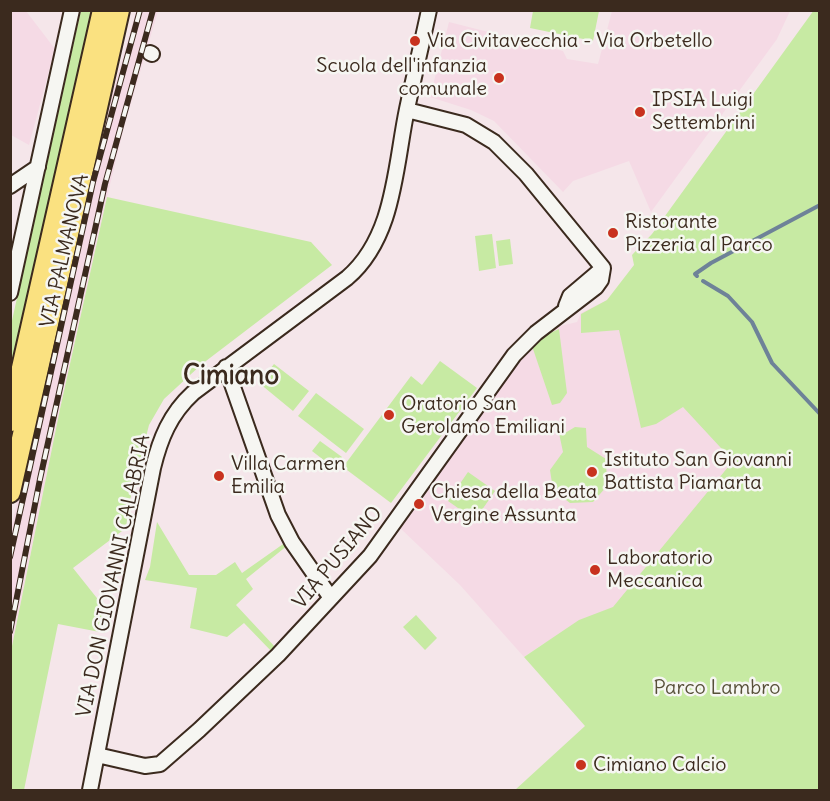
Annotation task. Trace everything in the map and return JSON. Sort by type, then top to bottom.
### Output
[{"type":"highway","name":"VIA PALMANOVA","points":[[10,422],[103,10]]},
{"type":"highway","name":"VIA PALMANOVA","points":[[10,492],[119,10]]},
{"type":"street","points":[[10,293],[13,269],[72,10]]},
{"type":"street","name":"VIA DON GIOVANNI CALABRIA","points":[[90,790],[136,554],[161,440],[172,416],[182,403],[226,367],[342,282],[366,257],[378,237],[386,215],[406,110],[429,10]]},
{"type":"street","name":"VIA PUSIANO","points":[[97,755],[149,766],[162,763],[263,670],[382,541],[514,355],[532,337],[566,310],[570,296],[603,268],[526,174],[494,142],[466,125],[406,110]]},
{"type":"street","points":[[10,186],[38,167]]},
{"type":"street","points":[[226,367],[278,515],[292,542],[331,598]]},
{"type":"shaded area","points":[[11,10],[26,11],[55,49],[29,145],[11,135]]},
{"type":"shaded area","points":[[136,11],[158,11],[124,127],[107,197],[60,409],[11,651],[11,529],[92,165]]},
{"type":"shaded area","name":"IPSIA Luigi Settembrini","points":[[612,11],[790,11],[777,39],[651,212],[629,161],[573,181],[563,192],[494,121],[471,110],[430,97],[449,22],[563,51],[567,59],[598,64]]},
{"type":"shaded area","name":"Istituto San Giovanni Battista Piamarta","points":[[607,300],[728,446],[785,527],[543,644],[524,657],[460,585],[400,528],[414,510],[411,508],[523,351],[558,324],[560,326],[577,322],[581,313]]},
{"type":"green space","points":[[81,10],[92,11],[11,372],[11,325]]},
{"type":"green space","name":"Parco Lambro","points":[[814,10],[820,11],[819,790],[515,790],[585,726],[524,657],[579,620],[613,607],[733,461],[683,407],[656,424],[641,428],[619,330],[581,333],[581,314],[607,300],[634,265],[632,255],[652,234]]},
{"type":"green space","points":[[533,11],[599,11],[593,41],[530,28]]},
{"type":"green space","points":[[107,197],[311,242],[332,265],[202,364],[164,399],[149,425],[129,504],[126,528],[73,568],[108,612],[105,633],[58,624],[24,790],[11,790],[11,651],[60,409]]},
{"type":"green space","points":[[492,234],[496,268],[479,271],[475,236]]},
{"type":"green space","points":[[510,239],[513,264],[499,266],[496,241]]},
{"type":"green space","points":[[559,329],[567,393],[560,403],[552,405],[532,346]]},
{"type":"green space","points":[[440,361],[477,388],[391,503],[343,467],[411,376],[422,385]]},
{"type":"green space","points":[[274,364],[309,391],[293,411],[259,383]]},
{"type":"green space","points":[[316,393],[364,429],[346,453],[298,416]]},
{"type":"green space","points":[[575,427],[586,428],[587,447],[606,459],[607,486],[593,502],[570,503],[553,490],[550,470],[563,452],[559,433],[565,433]]},
{"type":"green space","points":[[320,441],[342,457],[334,468],[312,451]]},
{"type":"green space","points":[[468,472],[495,491],[475,520],[448,501]]},
{"type":"green space","points":[[157,522],[189,575],[216,575],[235,562],[242,573],[286,542],[288,545],[246,579],[253,589],[236,605],[276,648],[273,653],[244,623],[227,637],[190,628],[197,588],[145,580],[150,567]]},
{"type":"green space","points":[[416,615],[437,638],[425,650],[403,627]]},
{"type":"waterway","points":[[697,276],[695,274],[711,263],[820,205]]},
{"type":"waterway","points":[[703,281],[728,296],[752,322],[772,363],[820,414]]},
{"type":"railway","points":[[10,557],[93,182],[140,10]]},
{"type":"railway","points":[[10,632],[40,479],[105,184],[153,10]]},
{"type":"place","name":"Via Civitavecchia - Via Orbetello","points":[[415,41]]},
{"type":"place","name":"Scuola dell'infanzia comunale","points":[[499,78]]},
{"type":"place","name":"IPSIA Luigi Settembrini","points":[[640,112]]},
{"type":"place","name":"Ristorante Pizzeria al Parco","points":[[613,233]]},
{"type":"place","name":"Oratorio San Gerolamo Emiliani","points":[[389,415]]},
{"type":"place","name":"Istituto San Giovanni Battista Piamarta","points":[[592,472]]},
{"type":"place","name":"Villa Carmen Emilia","points":[[219,476]]},
{"type":"place","name":"Chiesa della Beata Vergine Assunta","points":[[419,504]]},
{"type":"place","name":"Laboratorio Meccanica","points":[[595,570]]},
{"type":"place","name":"Cimiano Calcio","points":[[581,765]]},
{"type":"district","name":"Cimiano","points":[[231,377]]}]
